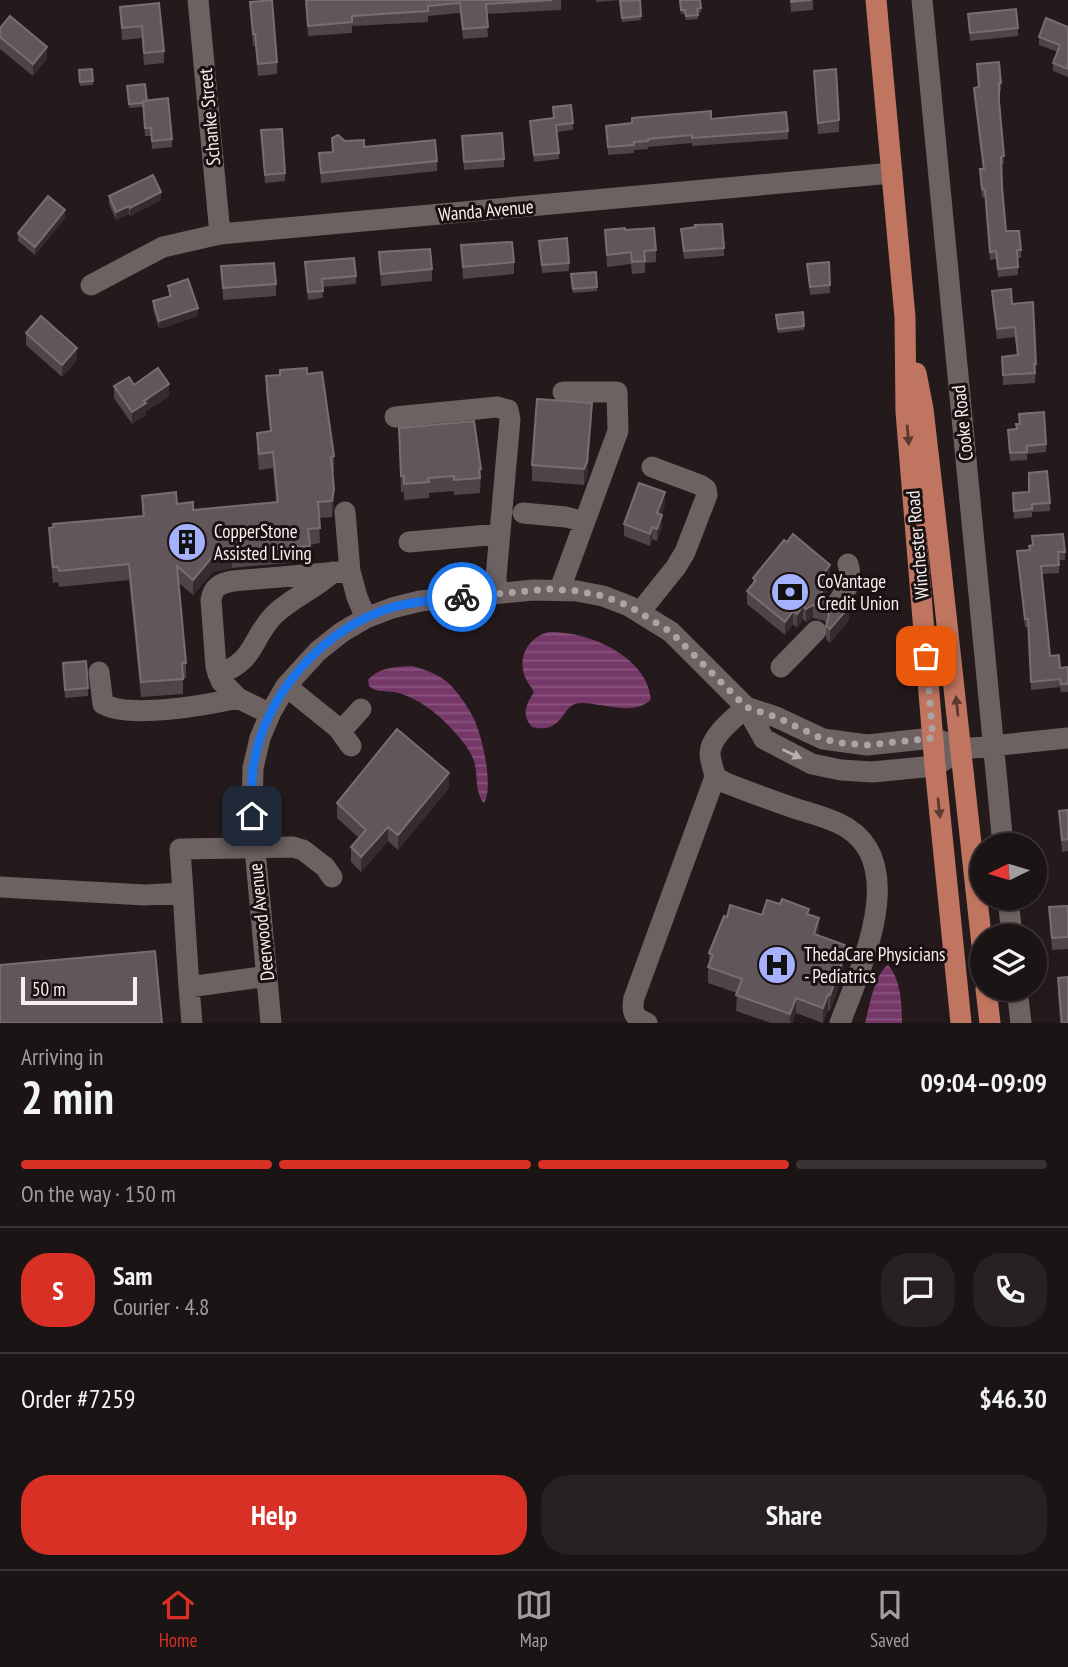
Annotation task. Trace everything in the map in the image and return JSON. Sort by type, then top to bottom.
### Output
[{"type":"main road","name":"Winchester Road","points":[[876,0],[905,317],[906,412],[935,766],[961,1023]]},
{"type":"main road","name":"Winchester Road","points":[[905,317],[923,409],[980,924]]},
{"type":"main road","points":[[987,1001],[990,1023]]},
{"type":"street","name":"Schanke Street","points":[[198,0],[220,234]]},
{"type":"street","name":"Cooke Road","points":[[922,0],[1002,833]]},
{"type":"street","name":"Wanda Avenue","points":[[91,285],[163,247],[220,234],[892,173]]},
{"type":"street","points":[[560,589],[618,431],[617,393],[563,392]]},
{"type":"street","points":[[395,417],[497,407],[508,410],[510,419],[496,577],[497,592]]},
{"type":"street","points":[[640,612],[676,568],[707,495],[706,489],[701,485],[652,467]]},
{"type":"street","points":[[345,512],[341,572],[357,597],[366,618]]},
{"type":"street","points":[[523,513],[566,517],[584,522]]},
{"type":"street","points":[[409,542],[500,534]]},
{"type":"street","points":[[834,608],[848,588],[851,574],[848,564]]},
{"type":"street","points":[[270,714],[238,698],[226,687],[218,674],[212,592],[218,586],[233,581],[341,572]]},
{"type":"street","points":[[218,674],[238,666],[275,614],[341,572]]},
{"type":"street","name":"Deerwood Avenue","points":[[271,1023],[251,792],[260,738],[286,686],[318,651],[366,618],[419,601],[497,592],[560,589],[603,596],[640,612],[671,632],[746,707],[764,739],[812,764],[841,770],[872,772],[935,766],[962,749]]},
{"type":"street","points":[[781,667],[816,631]]},
{"type":"street","points":[[99,672],[103,704],[119,710],[139,711],[238,698]]},
{"type":"street","points":[[286,686],[346,738],[360,709]]},
{"type":"street","points":[[647,1023],[638,1019],[632,1007],[715,777],[710,754],[714,741],[746,707]]},
{"type":"street","name":"Deerwood Avenue","points":[[746,707],[776,717],[823,739],[842,743],[867,745],[933,738],[962,749]]},
{"type":"street","points":[[962,749],[1068,737]]},
{"type":"street","points":[[715,777],[838,823],[861,839],[870,854],[876,884],[876,918],[870,942],[840,1023]]},
{"type":"street","points":[[192,1023],[180,849],[281,845],[303,850],[325,867],[331,877]]},
{"type":"street","points":[[0,887],[145,895],[183,893]]},
{"type":"street","points":[[189,987],[267,976]]},
{"type":"street","points":[[1018,1001],[1021,1023]]},
{"type":"shaded area","points":[[549,632],[581,636],[613,649],[639,670],[651,699],[636,707],[627,708],[575,704],[557,723],[543,728],[532,727],[526,710],[534,692],[525,677],[524,655],[536,638]]},
{"type":"shaded area","points":[[412,666],[431,672],[447,682],[462,698],[473,717],[483,747],[487,773],[487,795],[484,803],[479,794],[472,756],[449,726],[414,699],[369,686],[368,680],[377,672]]},
{"type":"shaded area","points":[[888,965],[898,985],[902,1023],[865,1023],[879,975]]},
{"type":"building","points":[[272,0],[277,62],[258,64],[250,2]]},
{"type":"building","points":[[306,0],[552,0],[486,4],[488,27],[463,29],[460,3],[428,6],[428,11],[352,16],[352,22],[308,26]]},
{"type":"building","points":[[640,0],[641,16],[622,18],[620,1]]},
{"type":"building","points":[[680,0],[700,0],[698,15],[686,16],[685,10],[681,10]]},
{"type":"building","points":[[159,3],[164,51],[144,53],[142,26],[122,28],[120,7]]},
{"type":"building","points":[[1016,9],[1018,28],[970,33],[968,14]]},
{"type":"building","points":[[10,16],[47,47],[33,64],[0,37],[0,28]]},
{"type":"building","points":[[1046,18],[1068,27],[1068,69],[1053,63],[1060,45],[1039,37]]},
{"type":"building","points":[[999,62],[1004,156],[1001,157],[1002,187],[1006,231],[1019,231],[1021,250],[1017,250],[1018,267],[998,269],[996,251],[990,252],[974,88],[979,87],[977,64]]},
{"type":"building","points":[[92,69],[93,81],[80,82],[79,70]]},
{"type":"building","points":[[836,69],[839,120],[818,123],[814,71]]},
{"type":"building","points":[[145,84],[147,101],[129,104],[127,86]]},
{"type":"building","points":[[168,98],[172,139],[152,141],[151,128],[145,128],[143,101]]},
{"type":"building","points":[[571,105],[573,123],[556,125],[559,153],[534,155],[530,121],[554,118],[553,107]]},
{"type":"building","points":[[711,111],[711,119],[786,112],[788,131],[692,138],[692,135],[648,139],[634,142],[634,145],[608,147],[606,126],[632,123],[632,118]]},
{"type":"building","points":[[282,129],[285,173],[265,175],[261,130]]},
{"type":"building","points":[[502,133],[504,159],[464,162],[462,136]]},
{"type":"building","points":[[338,135],[345,141],[364,140],[364,147],[435,140],[437,161],[321,173],[319,153],[333,152],[332,138]]},
{"type":"building","points":[[153,175],[161,192],[116,212],[109,196]]},
{"type":"building","points":[[48,196],[65,210],[35,247],[18,233]]},
{"type":"building","points":[[722,224],[724,248],[684,251],[681,229],[696,227],[695,225]]},
{"type":"building","points":[[654,228],[656,250],[644,251],[645,261],[632,262],[631,252],[607,255],[605,230]]},
{"type":"building","points":[[567,238],[569,263],[542,265],[539,241]]},
{"type":"building","points":[[512,242],[514,262],[463,267],[461,245]]},
{"type":"building","points":[[430,249],[432,269],[381,274],[379,252]]},
{"type":"building","points":[[354,258],[356,276],[322,279],[323,291],[308,292],[305,262]]},
{"type":"building","points":[[829,262],[830,285],[810,287],[807,264]]},
{"type":"building","points":[[274,263],[276,284],[223,288],[221,266]]},
{"type":"building","points":[[596,272],[597,287],[573,289],[571,274]]},
{"type":"building","points":[[188,279],[198,308],[159,321],[153,301],[171,296],[168,286]]},
{"type":"building","points":[[1011,289],[1012,304],[1033,302],[1035,373],[1003,375],[1002,357],[1018,355],[1015,327],[997,329],[992,291]]},
{"type":"building","points":[[803,312],[804,326],[778,329],[776,315]]},
{"type":"building","points":[[41,316],[77,348],[62,365],[26,333]]},
{"type":"building","points":[[158,368],[169,384],[132,412],[114,386],[129,377],[134,385]]},
{"type":"building","name":"CopperStone Assisted Living","points":[[307,368],[307,374],[322,372],[334,456],[331,457],[334,489],[332,501],[318,502],[320,528],[308,529],[310,546],[213,556],[193,580],[177,566],[186,663],[182,663],[183,679],[141,682],[129,564],[59,571],[58,567],[53,567],[49,528],[54,527],[53,524],[144,516],[142,496],[176,492],[177,504],[193,502],[193,510],[278,502],[273,452],[259,454],[257,433],[271,431],[266,376],[280,375],[280,370]]},
{"type":"building","points":[[537,399],[592,403],[587,462],[584,469],[532,465]]},
{"type":"building","points":[[1044,412],[1046,444],[1027,446],[1027,452],[1010,453],[1008,430],[1017,429],[1016,424],[1020,424],[1019,414]]},
{"type":"building","points":[[474,421],[480,478],[428,478],[429,482],[404,484],[404,476],[401,476],[399,428]]},
{"type":"building","points":[[1047,471],[1050,503],[1032,504],[1032,509],[1014,511],[1013,493],[1029,492],[1029,473]]},
{"type":"building","points":[[639,483],[665,492],[657,513],[662,515],[657,529],[652,527],[650,534],[624,524]]},
{"type":"building","name":"CoVantage Credit Union","points":[[793,534],[830,565],[824,573],[828,577],[822,584],[823,601],[832,608],[844,603],[849,607],[830,629],[826,626],[829,615],[825,608],[813,605],[806,609],[803,606],[797,614],[793,611],[785,622],[747,591],[756,580],[753,578],[784,540],[787,542]]},
{"type":"building","points":[[1063,534],[1065,552],[1058,552],[1059,565],[1041,566],[1050,656],[1059,655],[1060,668],[1068,667],[1068,684],[1061,684],[1060,679],[1031,682],[1028,619],[1025,619],[1017,551],[1030,550],[1029,546],[1033,545],[1032,536]]},
{"type":"building","points":[[86,661],[88,688],[65,690],[63,663]]},
{"type":"building","points":[[397,729],[449,773],[398,835],[388,827],[361,857],[351,847],[366,830],[337,803]]},
{"type":"building","points":[[1068,810],[1068,839],[1062,840],[1059,811]]},
{"type":"building","name":"ThedaCare Physicians - Pediatrics","points":[[782,899],[809,909],[807,914],[819,918],[814,934],[845,945],[840,958],[843,959],[823,1008],[796,998],[790,1014],[736,995],[742,979],[708,967],[713,955],[709,953],[730,905],[762,915],[767,900],[780,904]]},
{"type":"building","points":[[1068,906],[1068,937],[1052,938],[1049,907]]},
{"type":"building","points":[[155,951],[162,1023],[0,1023],[0,965]]},
{"type":"building","points":[[1068,977],[1068,1023],[1062,1023],[1058,978]]},
{"type":"way so far","points":[[462,597],[549,589],[603,596],[652,618],[671,632],[746,707],[776,717],[823,739],[855,745],[933,738],[926,656]]},
{"type":"place","name":"CopperStone Assisted Living","points":[[187,542]]},
{"type":"place","name":"CoVantage Credit Union","points":[[790,592]]},
{"type":"place","name":"ThedaCare Physicians - Pediatrics","points":[[777,965]]},
{"type":"route","points":[[252,816],[253,768],[260,738],[286,686],[318,651],[366,618],[392,608],[419,601],[462,597]]}]
